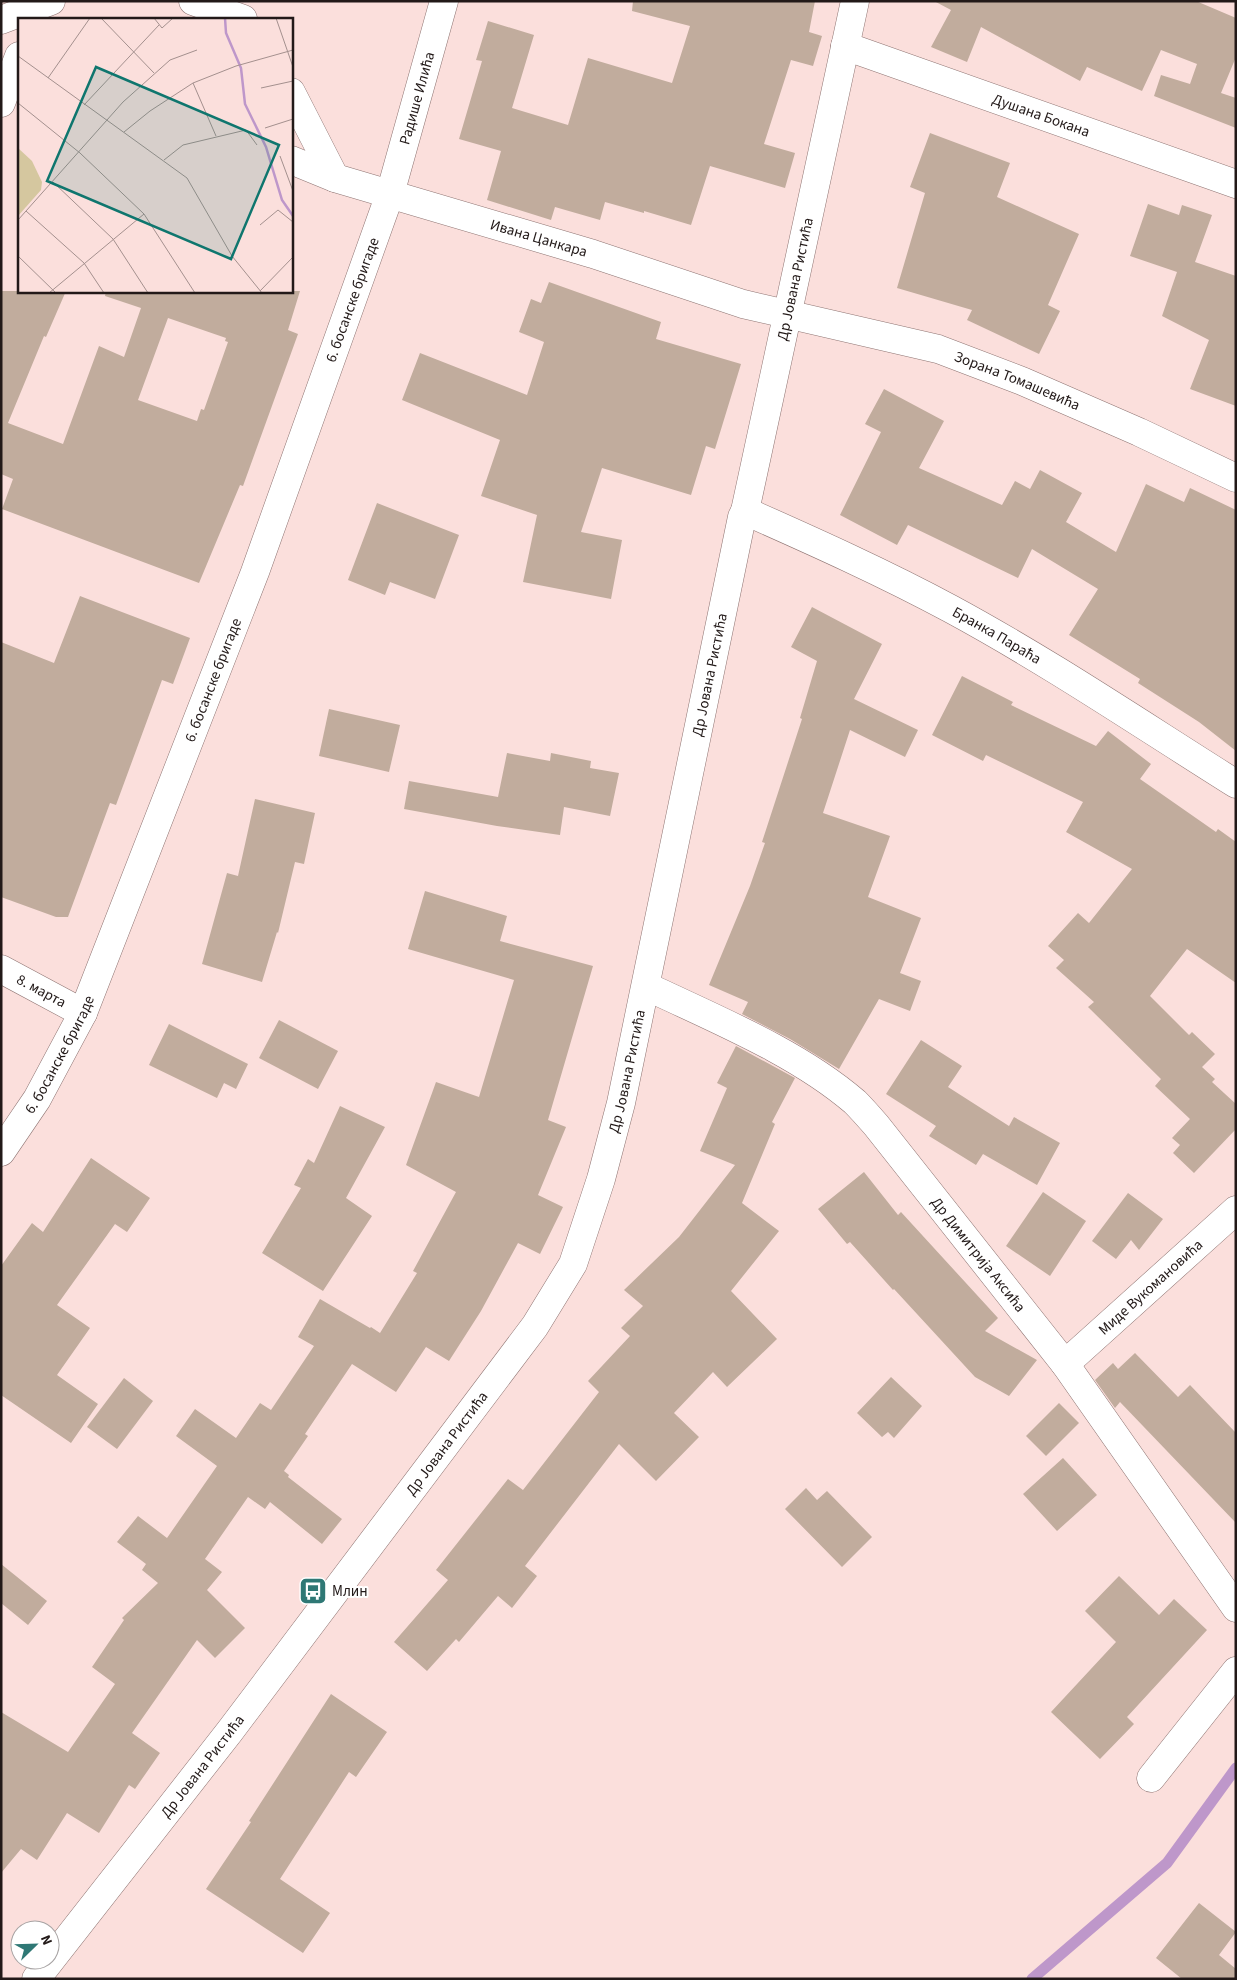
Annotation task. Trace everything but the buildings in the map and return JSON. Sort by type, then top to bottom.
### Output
[{"type":"street","points":[[1,20],[51,1]]},
{"type":"street","points":[[193,1],[240,18]]},
{"type":"street","name":"Радише Илића","points":[[390,194],[444,1]]},
{"type":"street","name":"Др Јована Ристића","points":[[36,1979],[230,1731],[535,1326],[573,1264],[601,1179],[621,1103],[742,517],[746,511],[855,1]]},
{"type":"street","points":[[1,46],[18,52]]},
{"type":"street","name":"Душана Бокана","points":[[845,46],[1236,184]]},
{"type":"street","points":[[1,104],[18,59]]},
{"type":"street","points":[[292,94],[336,178]]},
{"type":"street","name":"Ивана Цанкара","points":[[292,160],[336,178],[593,254],[743,304],[788,316]]},
{"type":"street","name":"6. босанске бригаде","points":[[1,1152],[37,1099],[83,1013],[255,572],[390,194]]},
{"type":"street","name":"Зорана Томашевића","points":[[788,316],[938,349],[1022,381],[1139,432],[1236,478]]},
{"type":"street","name":"Бранка Параћа","points":[[746,511],[876,570],[953,610],[1044,664],[1236,784]]},
{"type":"street","name":"8. марта","points":[[1,969],[83,1013]]},
{"type":"street","name":"Др Димитрија Аксића","points":[[646,986],[776,1049],[802,1064],[855,1102],[876,1125],[1065,1364],[1236,1608]]},
{"type":"street","name":"Миде Вукомановића","points":[[1065,1364],[1236,1210]]},
{"type":"street","points":[[1151,1778],[1236,1671]]},
{"type":"waterway","points":[[1032,1979],[1167,1863],[1236,1768]]},
{"type":"place","name":"Млин","points":[[313,1591]]}]
